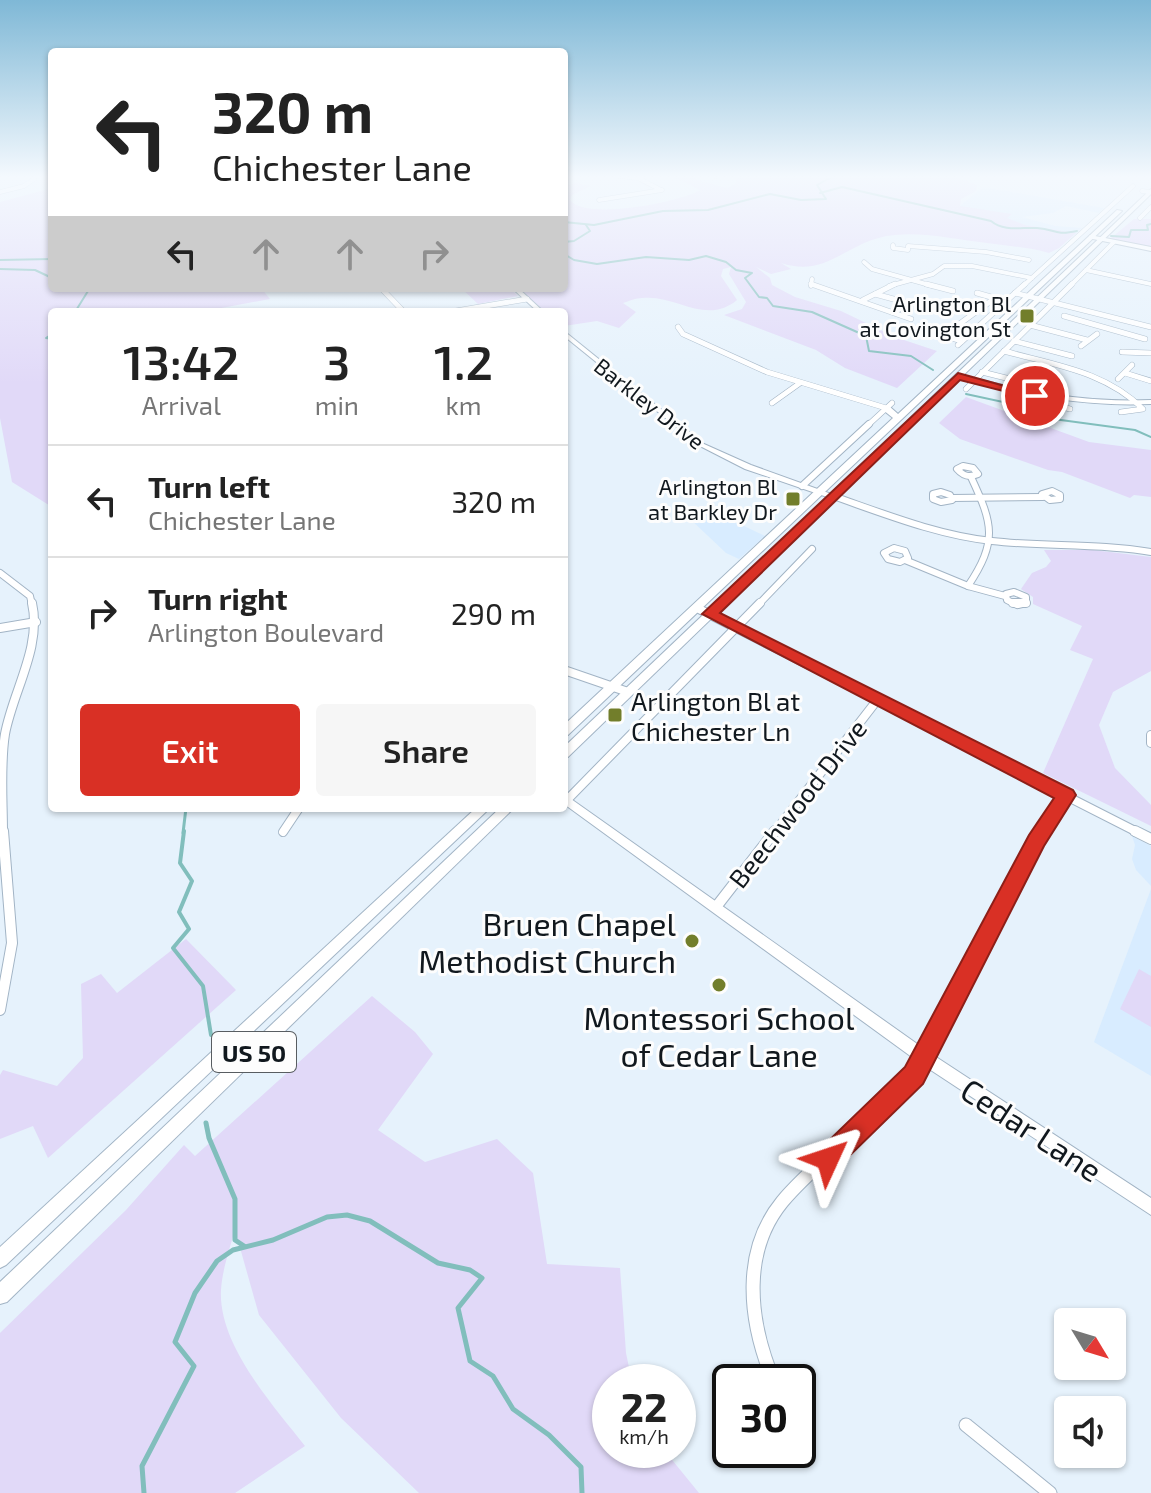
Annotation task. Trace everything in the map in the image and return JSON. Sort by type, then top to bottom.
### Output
[{"type":"main road","points":[[568,750],[958,376],[1088,245]]},
{"type":"main road","points":[[1128,245],[1151,249]]},
{"type":"main road","points":[[568,728],[898,418],[1034,298]]},
{"type":"main road","points":[[889,405],[898,418]]},
{"type":"main road","name":"Cedar Lane","points":[[568,801],[925,1058],[1151,1207]]},
{"type":"main road","name":"US 50","points":[[0,1259],[480,812]]},
{"type":"main road","name":"US 50","points":[[0,1295],[504,812]]},
{"type":"street","points":[[893,245],[893,248],[908,250],[908,246],[970,251],[1029,260]]},
{"type":"street","points":[[921,329],[960,343],[1068,245]]},
{"type":"street","points":[[966,389],[1111,245]]},
{"type":"street","points":[[970,251],[972,266]]},
{"type":"street","points":[[864,262],[872,269],[953,291]]},
{"type":"street","points":[[863,300],[909,279],[933,274],[944,266],[972,266],[1032,278]]},
{"type":"street","points":[[1086,270],[1151,284]]},
{"type":"street","points":[[812,279],[811,286],[863,300],[911,319]]},
{"type":"street","points":[[385,292],[400,308]]},
{"type":"street","points":[[519,292],[537,308]]},
{"type":"street","points":[[977,293],[1006,301]]},
{"type":"street","points":[[1015,293],[1151,327]]},
{"type":"street","points":[[875,294],[908,303],[895,312]]},
{"type":"street","points":[[943,336],[995,298]]},
{"type":"street","points":[[474,308],[527,299]]},
{"type":"street","points":[[1064,316],[1099,329],[1145,339]]},
{"type":"street","points":[[1067,363],[1112,317]]},
{"type":"street","points":[[1030,325],[1087,340]]},
{"type":"street","points":[[678,327],[683,334],[728,355],[800,383],[889,405]]},
{"type":"street","name":"Barkley Drive","points":[[568,336],[702,445],[748,467],[833,496]]},
{"type":"street","points":[[1014,341],[1072,356]]},
{"type":"street","points":[[1004,351],[1108,381],[1125,391],[1142,411],[1121,412]]},
{"type":"street","points":[[1122,352],[1151,353]]},
{"type":"street","points":[[1118,379],[1132,365]]},
{"type":"street","points":[[982,372],[1006,378]]},
{"type":"street","points":[[1125,373],[1151,381]]},
{"type":"street","points":[[958,376],[1052,398],[1151,402]]},
{"type":"street","points":[[1043,376],[1053,395],[1052,404],[1070,409]]},
{"type":"street","points":[[772,403],[800,383]]},
{"type":"street","points":[[802,486],[889,405]]},
{"type":"street","points":[[968,586],[989,554],[991,541],[990,518],[971,477]]},
{"type":"street","points":[[833,496],[927,529],[991,541],[1106,546],[1151,552]]},
{"type":"street","points":[[952,498],[1043,497]]},
{"type":"street","points":[[568,796],[812,549]]},
{"type":"street","points":[[905,560],[968,586],[1005,596]]},
{"type":"street","points":[[0,573],[30,596],[36,622],[31,647],[3,729],[3,850],[12,943],[3,974],[0,1010]]},
{"type":"street","points":[[697,608],[1151,839]]},
{"type":"street","points":[[0,628],[36,622]]},
{"type":"street","points":[[568,671],[628,692]]},
{"type":"street","name":"Beechwood Drive","points":[[716,907],[878,699]]},
{"type":"street","points":[[1151,735],[1151,743]]},
{"type":"street","points":[[767,1364],[752,1308],[752,1278],[760,1238],[782,1202],[901,1091],[925,1058],[1036,841],[1066,795]]},
{"type":"street","points":[[283,832],[296,812]]},
{"type":"street","points":[[966,1425],[1050,1493]]},
{"type":"shaded area","points":[[0,245],[48,245],[48,292],[264,292],[270,299],[222,308],[48,308],[48,504],[12,482],[0,418]]},
{"type":"shaded area","points":[[568,245],[861,245],[812,266],[781,263],[791,269],[771,274],[756,267],[770,278],[772,285],[795,297],[841,311],[895,337],[937,351],[897,388],[845,368],[816,350],[724,315],[742,309],[746,302],[729,274],[731,267],[723,269],[721,276],[737,300],[714,310],[655,298],[637,298],[623,303],[636,312],[619,328],[597,321],[568,325],[568,308],[541,308],[523,292],[568,292]]},
{"type":"shaded area","points":[[1000,245],[1063,245],[1049,253]]},
{"type":"shaded area","points":[[465,292],[514,292],[518,296],[478,304]]},
{"type":"shaded area","points":[[966,397],[1089,442],[1151,450],[1151,497],[1134,495],[1130,498],[960,439],[939,423]]},
{"type":"shaded area","points":[[724,505],[744,526],[765,536],[739,559],[726,553],[689,518]]},
{"type":"shaded area","points":[[1044,550],[1093,550],[1151,557],[1151,671],[1113,692],[1099,725],[1115,768],[1151,805],[1151,826],[1043,773],[1093,659],[1070,650],[1082,626],[1033,604],[1033,597],[1021,589],[1032,573],[1046,567],[1051,561]]},
{"type":"shaded area","points":[[1132,836],[1151,846],[1151,886],[1136,870],[1132,859],[1135,845]]},
{"type":"shaded area","points":[[1151,889],[1151,1076],[1094,1042]]},
{"type":"shaded area","points":[[186,939],[236,990],[48,1158],[33,1126],[0,1139],[0,1075],[3,1070],[57,1086],[83,1058],[81,984],[101,974],[117,993]]},
{"type":"shaded area","points":[[1139,969],[1151,976],[1151,1027],[1120,1009]]},
{"type":"shaded area","points":[[372,996],[415,1032],[433,1054],[378,1130],[425,1162],[497,1139],[533,1173],[547,1264],[620,1268],[628,1364],[592,1364],[592,1468],[679,1468],[699,1493],[419,1493],[341,1418],[259,1315],[235,1230],[221,1290],[222,1311],[228,1332],[250,1373],[305,1446],[235,1493],[0,1493],[0,1333],[126,1210],[184,1145],[195,1156]]},
{"type":"waterway","points":[[568,256],[597,264],[646,257],[689,260],[706,256],[726,262],[736,270],[752,273],[745,278],[759,297],[767,298],[773,306],[812,312],[866,336],[869,351],[911,356],[933,370]]},
{"type":"waterway","points":[[0,260],[48,259]]},
{"type":"waterway","points":[[0,269],[35,270],[48,276]]},
{"type":"waterway","points":[[77,308],[87,292]]},
{"type":"waterway","points":[[48,337],[48,338]]},
{"type":"waterway","points":[[966,394],[1031,408],[1035,415],[1046,418],[1135,430],[1151,437]]},
{"type":"waterway","points":[[183,833],[186,812]]},
{"type":"waterway","points":[[184,831],[180,863],[192,881],[179,912],[189,929],[173,948],[203,986],[211,1035]]},
{"type":"waterway","points":[[206,1123],[209,1138],[235,1199],[235,1240],[244,1246]]},
{"type":"waterway","points":[[144,1493],[142,1466],[194,1366],[175,1342],[195,1293],[217,1261],[233,1250],[273,1240],[327,1217],[347,1215],[370,1221],[438,1263],[470,1270],[482,1278],[458,1308],[470,1361],[493,1376],[513,1409],[549,1435],[581,1467],[582,1493]]},
{"type":"place","name":"Arlington Bl at Covington St","points":[[1027,316]]},
{"type":"place","name":"Arlington Bl at Barkley Dr","points":[[793,499]]},
{"type":"place","name":"Arlington Bl at Chichester Ln","points":[[615,715]]},
{"type":"place","name":"Bruen Chapel Methodist Church","points":[[692,941]]},
{"type":"place","name":"Montessori School of Cedar Lane","points":[[719,985]]},
{"type":"route","points":[[828,1159],[914,1076],[1036,841],[1066,795],[710,614],[958,376],[1035,396]]}]
